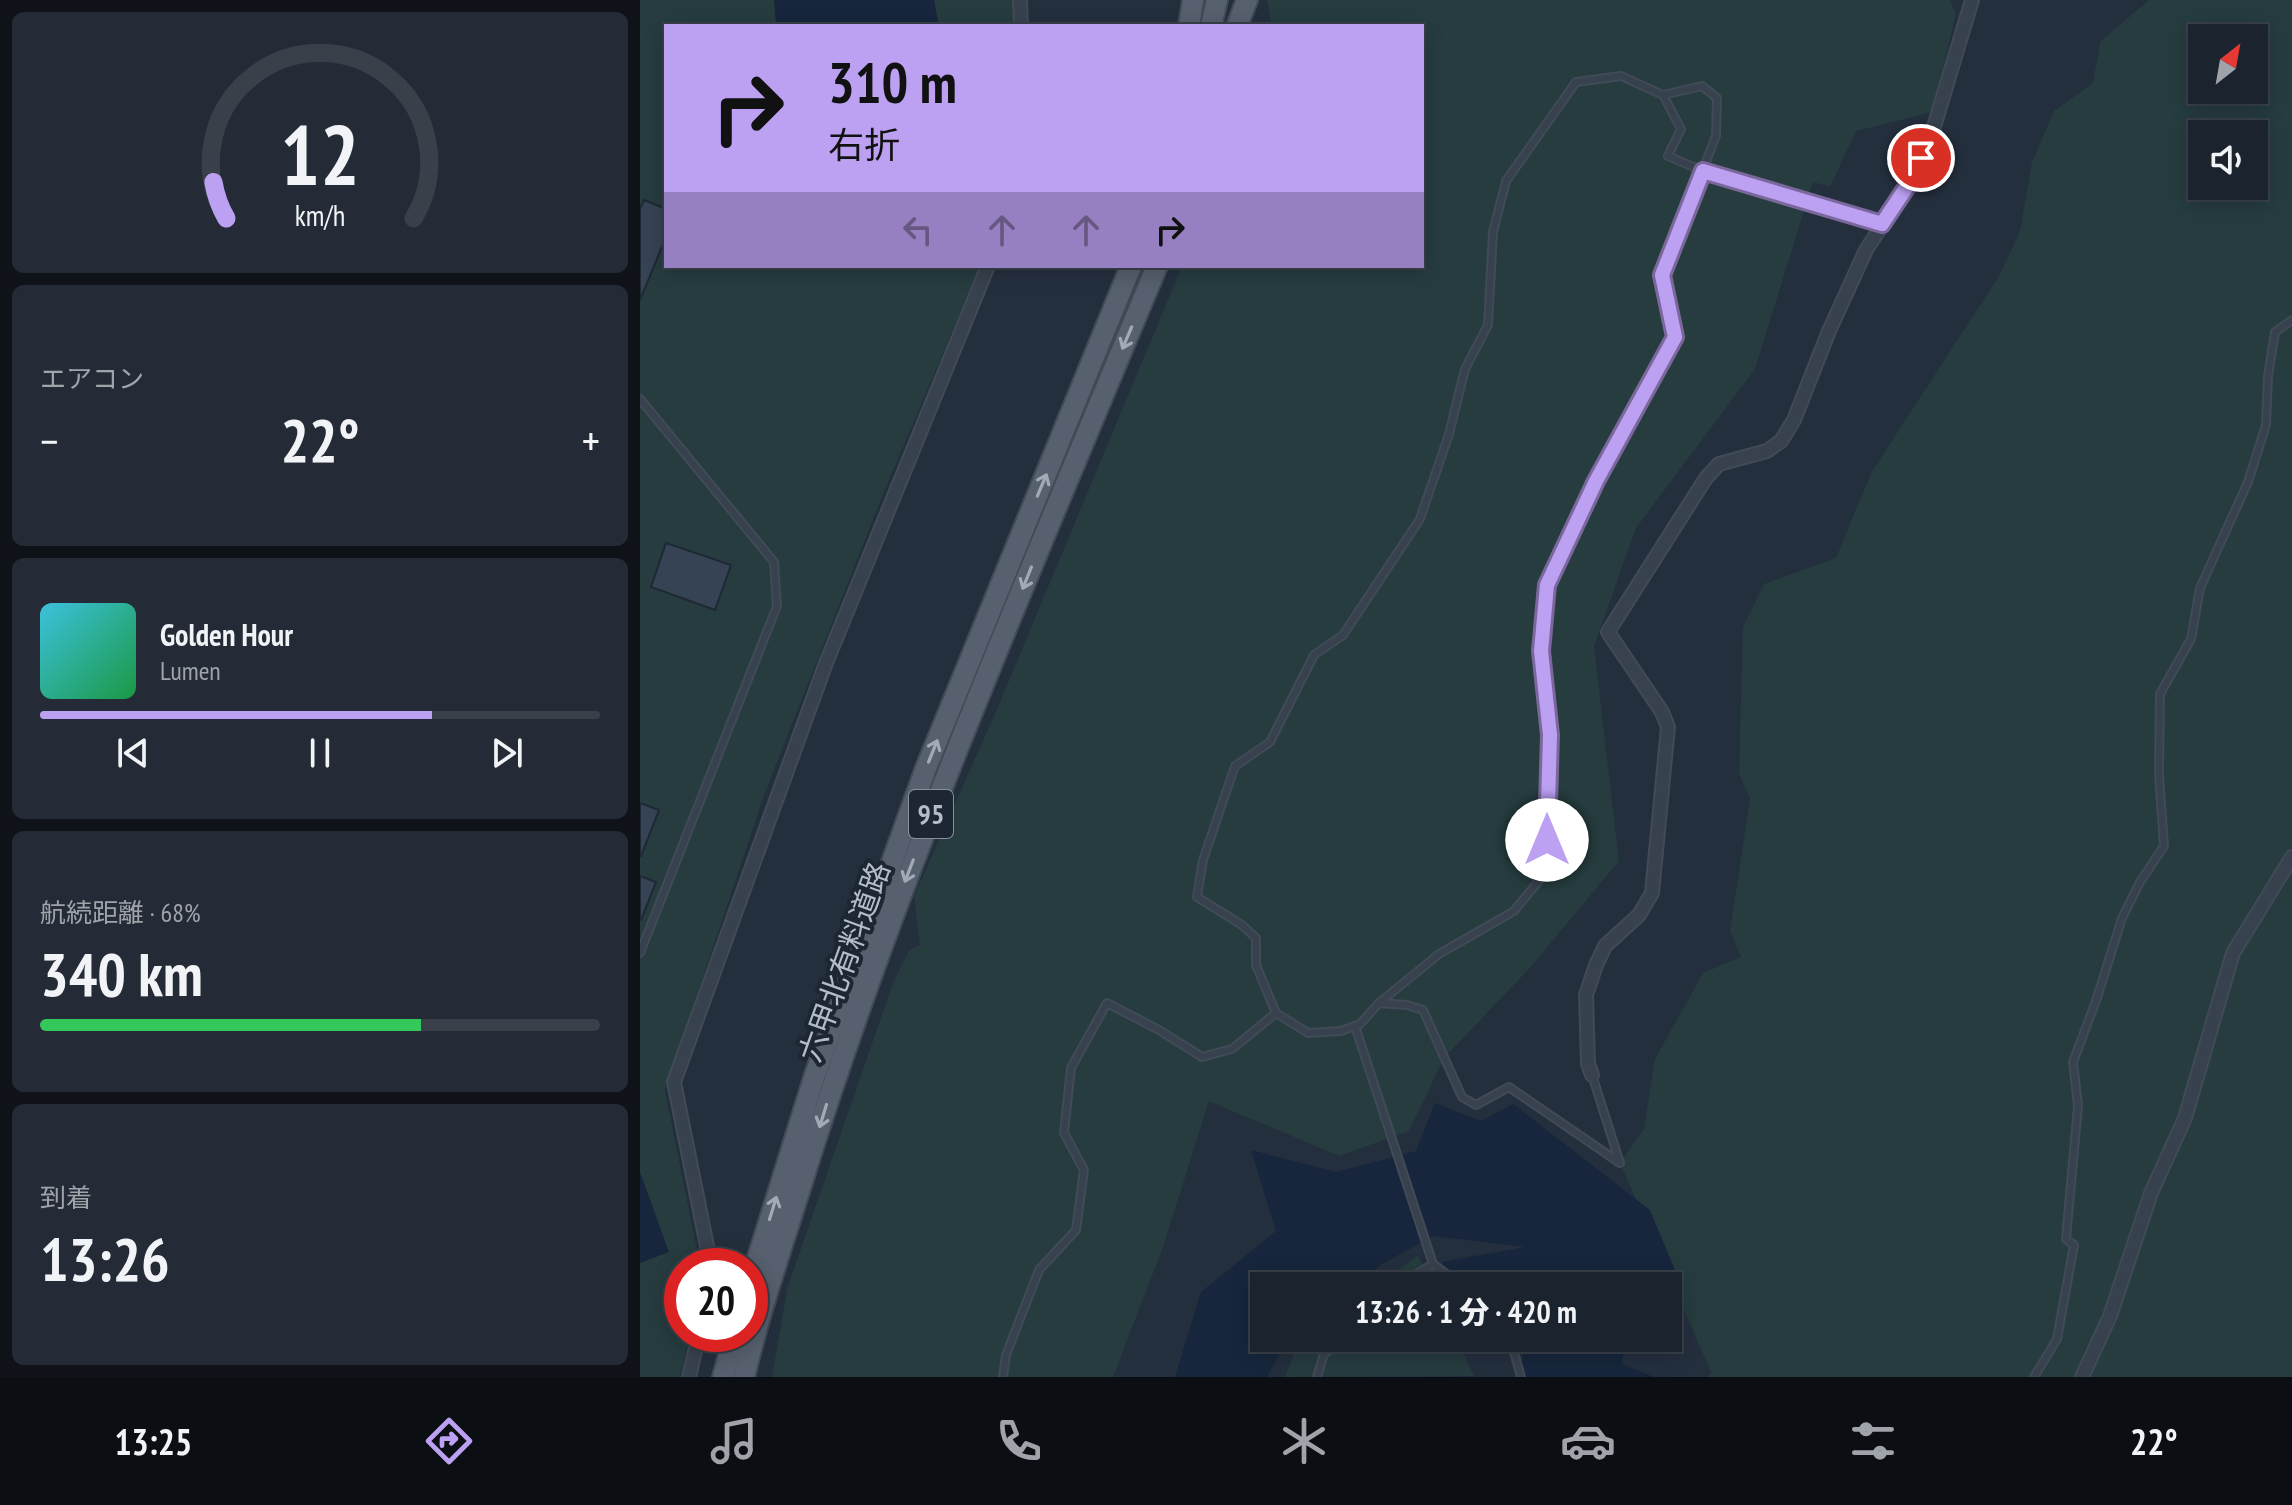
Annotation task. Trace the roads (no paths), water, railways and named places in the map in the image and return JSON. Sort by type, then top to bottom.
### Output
[{"type":"main road","points":[[1189,24],[1193,0]]},
{"type":"main road","points":[[1211,24],[1217,0]]},
{"type":"main road","points":[[1235,24],[1238,0]]},
{"type":"main road","points":[[1236,24],[1247,0]]},
{"type":"main road","name":"六甲北有料道路","points":[[761,1248],[815,1075],[926,768],[1106,331],[1127,268]]},
{"type":"main road","name":"六甲北有料道路","points":[[744,1377],[830,1095],[874,965],[945,777],[1156,268]]},
{"type":"main road","points":[[723,1377],[730,1352]]},
{"type":"street","points":[[1020,0],[1021,24]]},
{"type":"street","points":[[1592,1075],[1588,1064],[1586,995],[1605,946],[1639,915],[1652,893],[1668,727],[1662,712],[1608,632],[1706,478],[1719,464],[1767,451],[1781,441],[1794,420],[1824,342],[1866,250],[1912,179],[1931,137],[1972,0]]},
{"type":"street","points":[[707,1248],[674,1082],[826,663],[987,268]]},
{"type":"street","points":[[2082,1377],[2110,1316],[2151,1193],[2185,1118],[2233,953],[2292,857]]},
{"type":"street","points":[[689,1377],[695,1352]]},
{"type":"lane","points":[[1621,76],[1663,95],[1702,86],[1717,98],[1716,136],[1662,275],[1675,337],[1596,481],[1547,585],[1541,651],[1550,735],[1547,871],[1514,911],[1439,954],[1379,1003],[1360,1024],[1341,1031],[1308,1033],[1276,1013],[1256,965],[1256,938],[1242,925],[1197,897],[1203,860],[1235,766],[1270,742],[1314,655],[1343,635],[1420,519],[1449,434],[1465,369],[1488,325],[1493,232],[1506,181],[1576,82],[1621,76]]},
{"type":"lane","points":[[1663,95],[1681,129],[1668,156],[1703,171],[1882,224]]},
{"type":"lane","points":[[2034,1377],[2057,1339],[2074,1245],[2066,1239],[2078,1106],[2073,1062],[2122,918],[2140,882],[2164,846],[2159,775],[2160,694],[2191,639],[2200,588],[2248,482],[2266,425],[2268,376],[2275,332],[2292,320]]},
{"type":"lane","points":[[640,399],[774,562],[777,606],[640,953]]},
{"type":"lane","points":[[1003,1377],[1006,1355],[1039,1270],[1076,1230],[1084,1170],[1064,1133],[1071,1068],[1107,1003],[1202,1057],[1232,1049],[1276,1013]]},
{"type":"lane","points":[[1379,1003],[1407,1005],[1423,1010],[1462,1097],[1476,1105],[1509,1087],[1620,1163],[1592,1075]]},
{"type":"lane","points":[[1355,1026],[1433,1264],[1444,1272]]},
{"type":"lane","points":[[1420,1272],[1433,1264]]},
{"type":"lane","points":[[1317,1377],[1327,1352]]},
{"type":"lane","points":[[1514,1352],[1521,1377]]},
{"type":"water","points":[[774,0],[934,0],[939,24],[776,24]]},
{"type":"water","points":[[1435,1103],[1481,1121],[1513,1104],[1650,1210],[1676,1272],[1444,1272],[1442,1262],[1525,1247],[1433,1236],[1371,1272],[1250,1272],[1250,1352],[1280,1352],[1267,1377],[1175,1377],[1201,1292],[1276,1231],[1251,1150],[1336,1172],[1416,1151]]},
{"type":"water","points":[[640,1172],[668,1248],[664,1248],[664,1254],[640,1263]]},
{"type":"water","points":[[1524,1352],[1623,1352],[1622,1364],[1654,1377],[1516,1377]]}]
